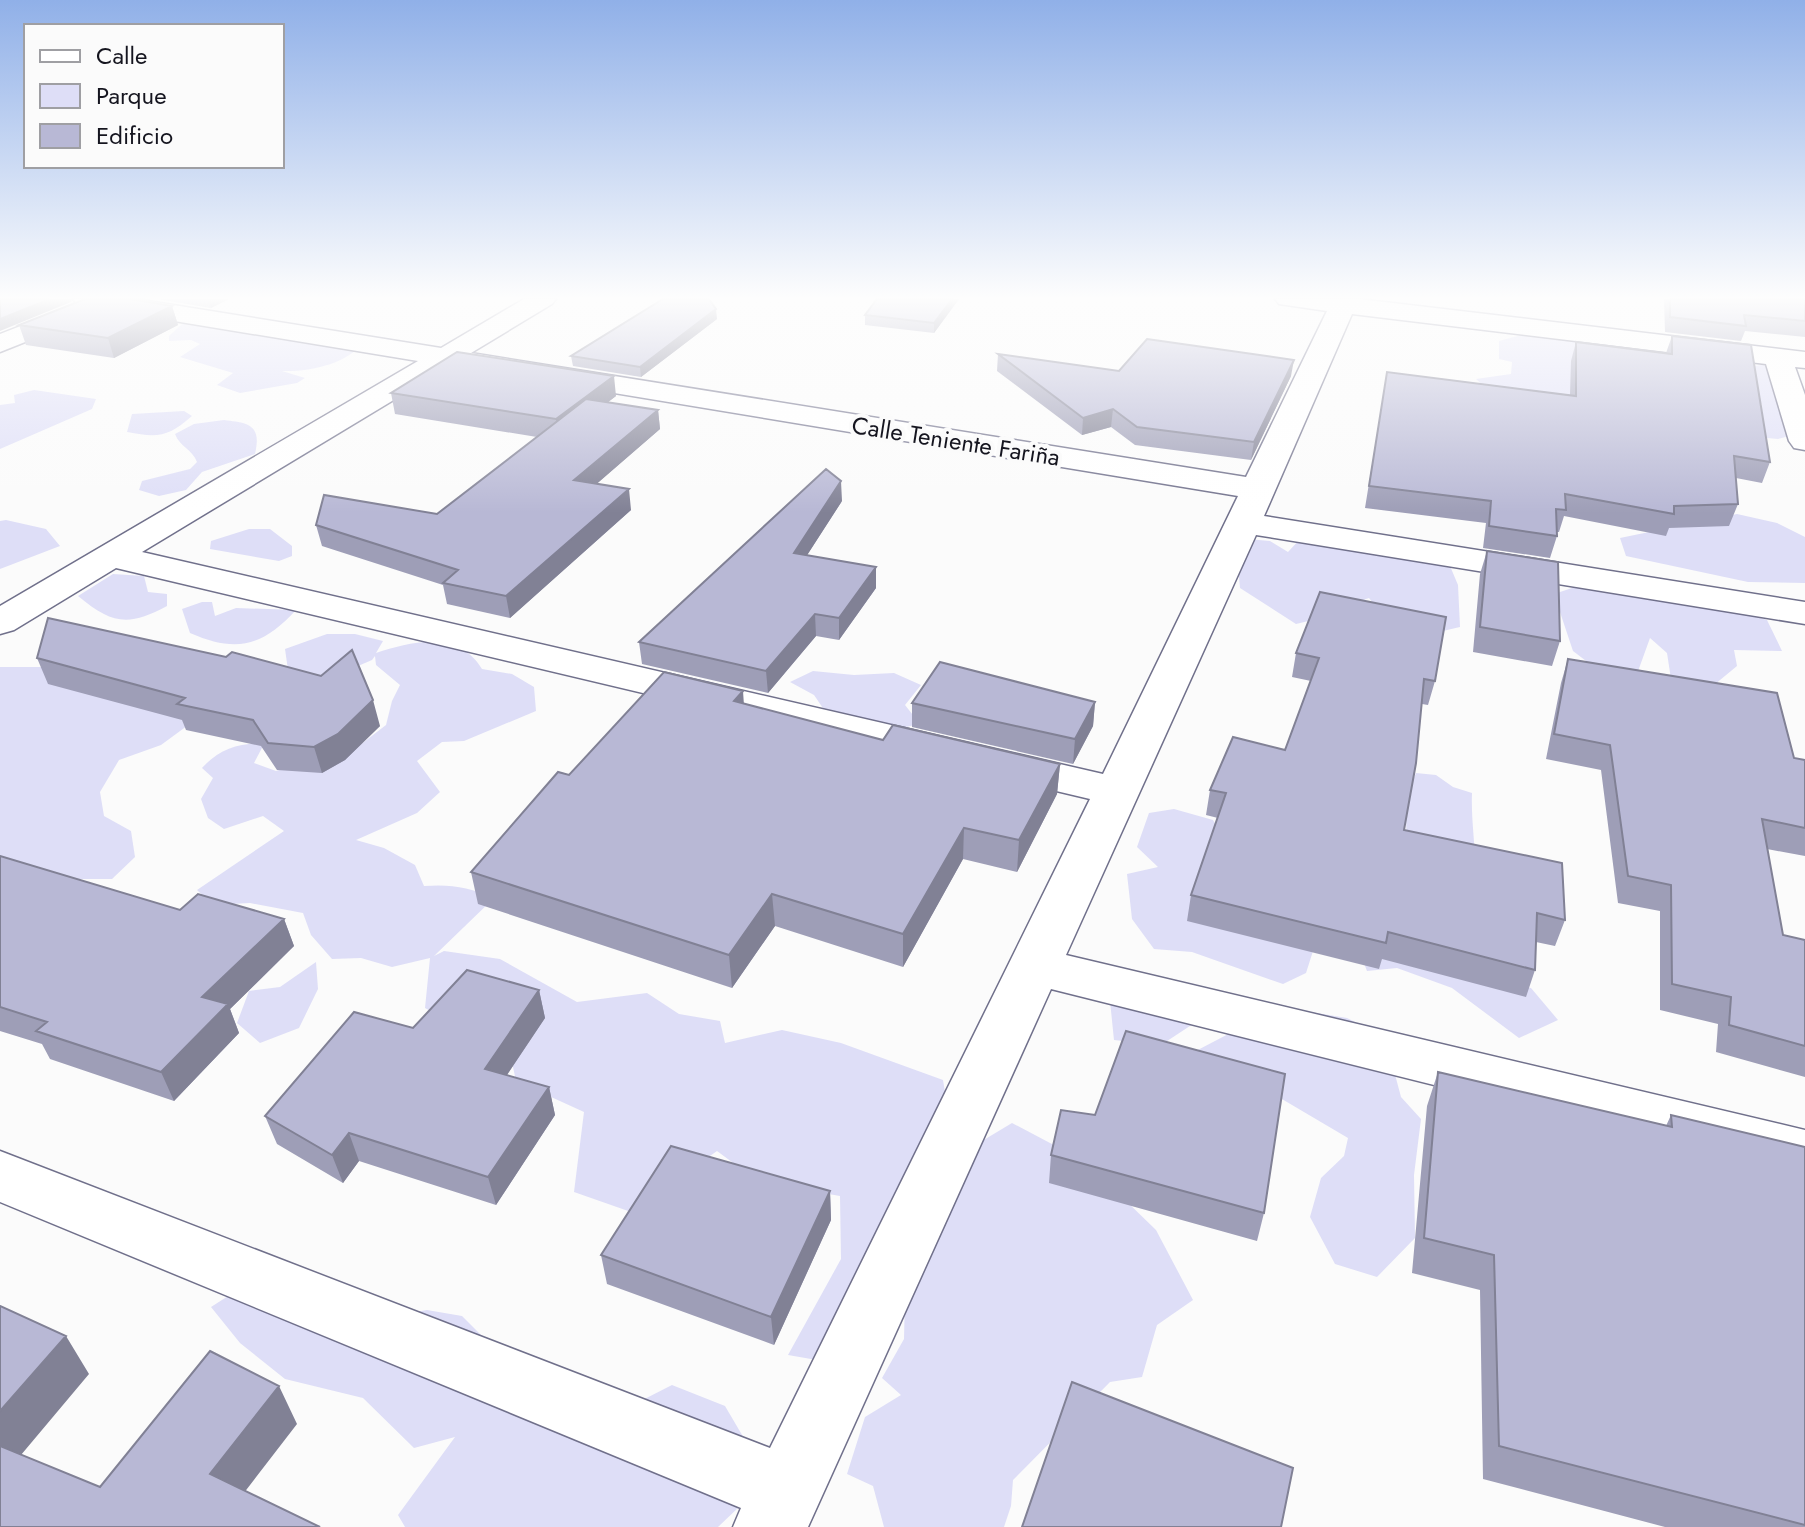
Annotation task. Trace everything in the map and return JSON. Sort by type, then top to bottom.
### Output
[{"type":"street","points":[[0,622],[423,370]]},
{"type":"street","name":"Calle Teniente Fariña","points":[[511,370],[1251,506],[1805,613]]},
{"type":"street","points":[[0,1176],[778,1509],[1313,370]]},
{"type":"street","points":[[1793,370],[1805,441]]},
{"type":"street","points":[[111,556],[1116,791]]},
{"type":"street","points":[[1034,966],[1805,1154]]},
{"type":"green space","points":[[224,370],[298,370],[282,371],[305,378],[297,383],[240,393],[217,385],[233,373]]},
{"type":"green space","points":[[1511,370],[1622,370],[1579,399],[1486,388],[1476,379],[1511,374]]},
{"type":"green space","points":[[1748,370],[1771,370],[1797,434],[1778,439],[1715,433],[1752,415],[1762,405],[1753,390]]},
{"type":"green space","points":[[34,390],[96,399],[92,409],[0,449],[0,405],[15,403],[14,395]]},
{"type":"green space","points":[[184,411],[192,416],[169,432],[147,435],[127,432],[132,414]]},
{"type":"green space","points":[[224,420],[246,424],[255,431],[255,454],[202,472],[186,490],[159,496],[139,490],[142,481],[190,469],[197,462],[175,434],[194,424]]},
{"type":"green space","points":[[1737,514],[1777,523],[1805,537],[1805,583],[1748,582],[1626,556],[1620,538]]},
{"type":"green space","points":[[0,521],[46,529],[60,546],[0,569]]},
{"type":"green space","points":[[249,529],[270,529],[292,546],[292,556],[279,561],[210,549],[211,541]]},
{"type":"green space","points":[[1301,538],[1450,566],[1458,585],[1460,627],[1430,634],[1389,623],[1369,598],[1345,606],[1333,615],[1296,624],[1240,588],[1238,565],[1247,539],[1270,541],[1288,552]]},
{"type":"green space","points":[[113,574],[144,576],[148,592],[167,594],[167,606],[141,617],[121,619],[101,612],[78,596]]},
{"type":"green space","points":[[1584,584],[1733,609],[1767,620],[1782,651],[1734,650],[1737,666],[1714,685],[1671,679],[1667,653],[1650,638],[1637,674],[1594,667],[1573,651],[1554,594]]},
{"type":"green space","points":[[212,602],[215,616],[236,608],[296,610],[260,639],[248,643],[221,643],[190,633],[182,609]]},
{"type":"green space","points":[[327,634],[355,634],[383,641],[376,653],[419,643],[448,644],[461,648],[482,669],[512,674],[534,687],[536,711],[464,741],[442,742],[417,761],[440,792],[417,813],[356,840],[384,848],[415,865],[424,886],[460,887],[494,898],[434,956],[444,951],[500,959],[577,1002],[647,993],[679,1014],[720,1021],[725,1043],[782,1030],[841,1043],[943,1080],[950,1122],[857,1367],[788,1355],[841,1259],[840,1196],[759,1182],[717,1151],[631,1212],[574,1192],[584,1112],[516,1081],[507,1039],[452,1022],[425,1008],[430,958],[392,967],[361,958],[332,959],[311,935],[303,913],[250,903],[213,905],[197,890],[284,831],[263,816],[224,829],[208,818],[201,799],[213,778],[202,768],[209,761],[230,748],[264,744],[254,763],[276,771],[305,763],[318,753],[360,745],[386,725],[400,685],[376,665],[375,656],[330,678],[288,670],[285,649]]},
{"type":"green space","points":[[0,667],[120,667],[191,723],[161,745],[119,760],[100,792],[104,816],[131,831],[135,857],[112,879],[69,879],[0,864]]},
{"type":"green space","points":[[813,671],[854,675],[894,673],[921,685],[905,705],[920,724],[891,730],[829,717],[814,695],[790,682]]},
{"type":"green space","points":[[1416,773],[1436,775],[1453,787],[1472,793],[1475,866],[1407,841],[1407,806]]},
{"type":"green space","points":[[1174,809],[1213,820],[1227,844],[1313,951],[1306,973],[1283,984],[1192,952],[1154,949],[1132,919],[1127,874],[1158,867],[1137,847],[1149,813]]},
{"type":"green space","points":[[1356,942],[1531,988],[1558,1020],[1519,1038],[1452,988],[1397,968],[1367,971]]},
{"type":"green space","points":[[316,962],[318,989],[299,1028],[260,1043],[237,1023],[249,991],[280,987]]},
{"type":"green space","points":[[1110,1001],[1193,1024],[1161,1045],[1114,1040]]},
{"type":"green space","points":[[1280,1007],[1347,1018],[1385,1037],[1401,1097],[1421,1119],[1414,1175],[1415,1238],[1377,1277],[1335,1264],[1310,1217],[1321,1178],[1344,1156],[1348,1138],[1241,1075],[1192,1053]]},
{"type":"green space","points":[[1012,1123],[1086,1162],[1156,1230],[1193,1300],[1157,1325],[1142,1377],[1110,1382],[1013,1480],[1011,1506],[1004,1527],[884,1527],[873,1486],[847,1474],[865,1417],[901,1395],[882,1378],[904,1339],[905,1295],[962,1153]]},
{"type":"green space","points":[[275,1266],[385,1317],[427,1310],[462,1316],[488,1342],[621,1411],[672,1385],[725,1406],[755,1457],[739,1507],[718,1527],[405,1527],[398,1515],[455,1437],[414,1448],[363,1398],[285,1379],[240,1343],[211,1307]]},
{"type":"building","points":[[428,370],[576,370],[614,376],[556,419],[391,393]]},
{"type":"building","points":[[1020,370],[1289,370],[1254,442],[1137,427],[1113,409],[1083,418]]},
{"type":"building","points":[[1576,370],[1755,370],[1770,462],[1734,456],[1738,504],[1674,506],[1674,514],[1565,494],[1566,510],[1556,509],[1557,536],[1489,526],[1491,501],[1369,486],[1387,372],[1576,396]]},
{"type":"building","points":[[586,399],[658,410],[574,480],[629,489],[506,596],[443,583],[458,570],[316,525],[324,495],[437,514]]},
{"type":"building","points":[[826,469],[841,481],[794,553],[876,567],[839,618],[815,614],[766,671],[639,642]]},
{"type":"building","points":[[1487,551],[1558,562],[1560,641],[1480,627]]},
{"type":"building","points":[[1320,592],[1446,617],[1435,681],[1424,679],[1416,763],[1404,830],[1562,863],[1565,920],[1537,913],[1535,970],[1388,932],[1386,943],[1191,895],[1226,793],[1210,790],[1233,737],[1285,750],[1319,658],[1296,653]]},
{"type":"building","points":[[48,618],[226,657],[232,652],[321,676],[352,650],[373,700],[338,734],[314,747],[268,743],[253,720],[177,704],[185,698],[37,658]]},
{"type":"building","points":[[1568,659],[1777,693],[1794,758],[1805,760],[1805,828],[1762,819],[1783,935],[1805,940],[1805,1046],[1729,1025],[1731,997],[1672,984],[1671,885],[1628,876],[1610,745],[1554,734]]},
{"type":"building","points":[[940,662],[1095,702],[1075,739],[912,703]]},
{"type":"building","points":[[664,672],[743,691],[734,701],[883,740],[893,725],[1060,764],[1019,840],[964,828],[903,934],[772,894],[729,955],[471,872],[558,772],[569,775]]},
{"type":"building","points":[[0,856],[180,910],[198,894],[284,919],[202,997],[228,1004],[161,1072],[36,1031],[47,1022],[0,1007]]},
{"type":"building","points":[[467,970],[539,990],[485,1069],[549,1087],[488,1177],[349,1133],[332,1155],[265,1116],[354,1012],[413,1028]]},
{"type":"building","points":[[1126,1031],[1285,1074],[1264,1213],[1051,1155],[1061,1110],[1095,1115]]},
{"type":"building","points":[[1438,1072],[1672,1127],[1671,1115],[1805,1147],[1805,1525],[1499,1446],[1494,1255],[1424,1238]]},
{"type":"building","points":[[671,1146],[830,1191],[771,1317],[601,1255]]},
{"type":"building","points":[[0,1306],[66,1336],[0,1411]]},
{"type":"building","points":[[210,1351],[279,1386],[210,1474],[320,1527],[0,1527],[0,1446],[100,1487]]},
{"type":"building","points":[[1072,1382],[1293,1468],[1281,1527],[1022,1527]]}]
